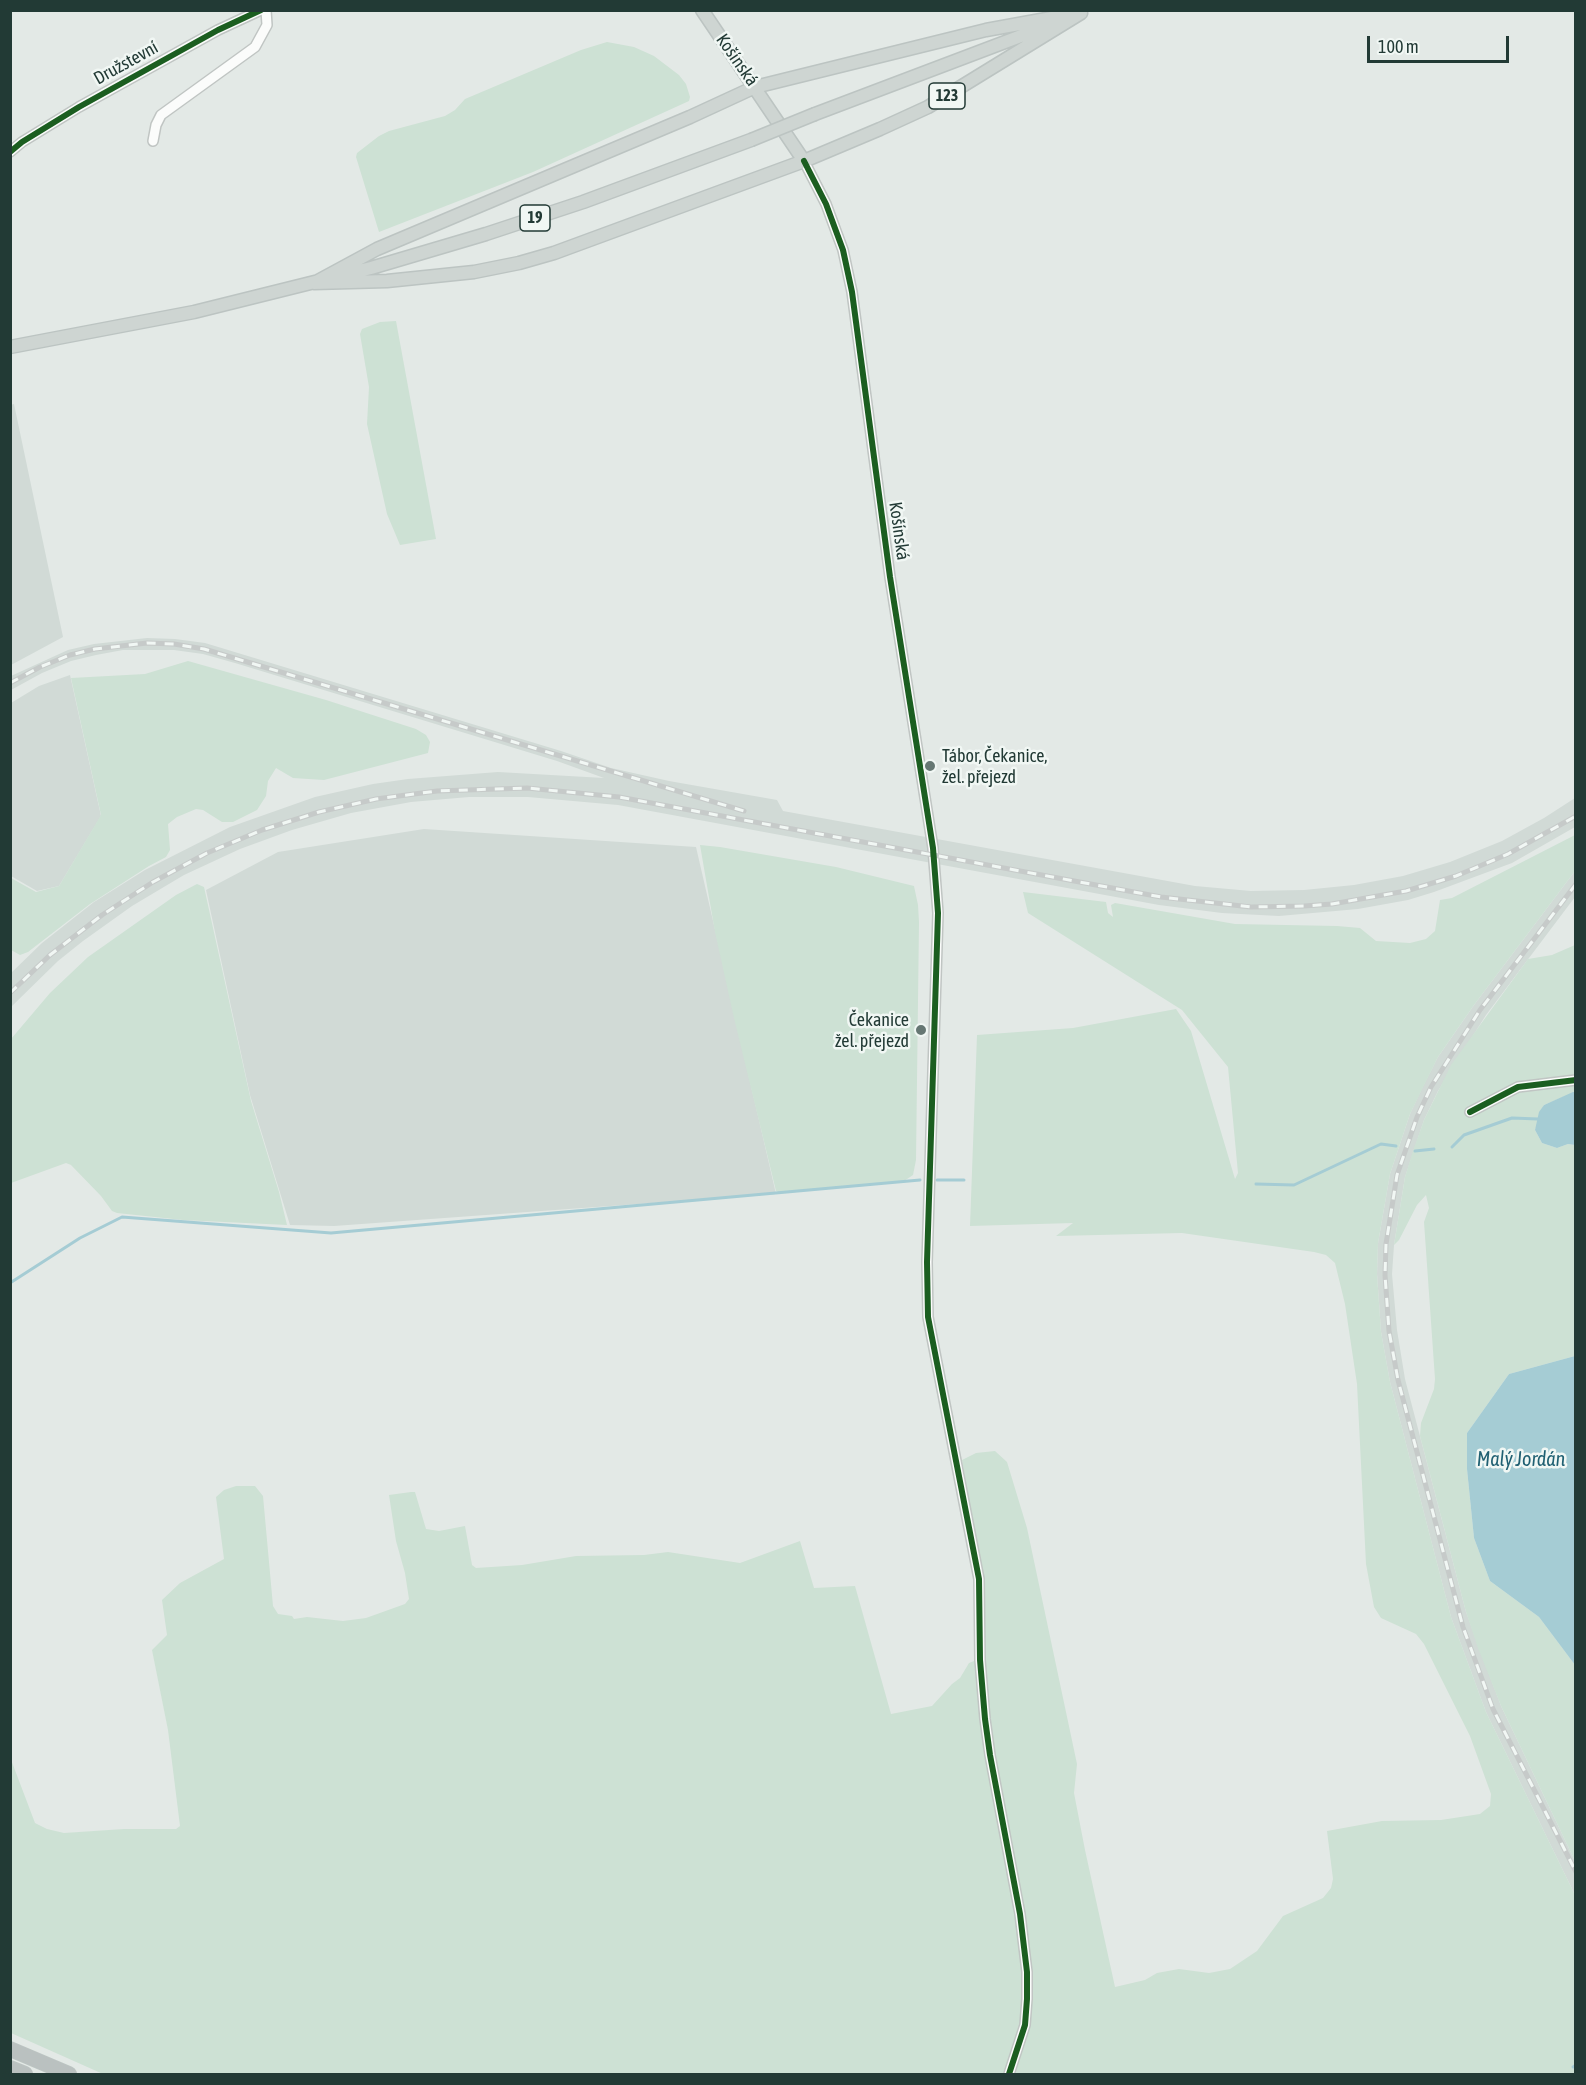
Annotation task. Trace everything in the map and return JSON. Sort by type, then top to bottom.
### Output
[{"type":"highway","points":[[10,2049],[69,2074]]},
{"type":"highway","points":[[10,2068],[25,2074]]},
{"type":"main road","name":"Košínská","points":[[702,10],[804,161]]},
{"type":"main road","points":[[314,283],[377,249],[690,117],[755,87],[975,33],[1084,12]]},
{"type":"main road","name":"19","points":[[10,347],[133,325],[314,283],[486,234],[594,198],[751,140],[1084,12]]},
{"type":"main road","name":"123","points":[[804,161],[928,106],[1084,12]]},
{"type":"main road","points":[[314,283],[387,281],[474,272],[519,263],[554,253],[804,161]]},
{"type":"street","name":"Družstevní","points":[[10,152],[22,142],[79,107],[218,30],[261,10]]},
{"type":"street","points":[[153,141],[156,125],[161,115],[242,58],[255,46],[267,25],[266,10]]},
{"type":"street","name":"Košínská","points":[[804,161],[826,204],[840,241],[852,292],[890,577],[933,848],[938,913],[927,1262],[928,1317],[979,1580],[980,1660],[985,1719],[1020,1914],[1027,1972],[1028,1999],[1025,2025],[1009,2074]]},
{"type":"street","points":[[1470,1112],[1518,1087],[1575,1080]]},
{"type":"shaded area","points":[[14,404],[63,637],[11,665],[10,405]]},
{"type":"shaded area","points":[[147,638],[205,643],[611,768],[777,800],[783,811],[1195,886],[1251,891],[1304,890],[1354,885],[1403,876],[1450,862],[1502,841],[1575,798],[1575,827],[1512,863],[1408,900],[1358,909],[1279,916],[1222,913],[1159,905],[618,805],[528,797],[469,797],[411,802],[351,813],[292,830],[240,849],[184,875],[132,906],[83,941],[58,961],[11,1007],[11,973],[42,943],[94,902],[145,870],[230,827],[315,797],[408,779],[498,772],[604,778],[557,761],[203,654],[174,650],[123,650],[96,655],[71,661],[42,673],[11,690],[11,676],[68,650],[94,644]]},
{"type":"shaded area","points":[[70,675],[101,816],[59,886],[37,891],[11,876],[11,703],[39,686]]},
{"type":"shaded area","points":[[424,829],[696,847],[776,1194],[334,1226],[290,1225],[250,1095],[206,890],[278,852]]},
{"type":"shaded area","points":[[1575,871],[1575,897],[1486,1015],[1438,1091],[1424,1120],[1405,1177],[1394,1245],[1392,1274],[1397,1330],[1405,1379],[1466,1612],[1501,1706],[1575,1861],[1575,1895],[1486,1712],[1451,1617],[1390,1382],[1381,1332],[1377,1274],[1378,1243],[1390,1174],[1410,1114],[1424,1084],[1438,1057],[1474,1005]]},
{"type":"green space","points":[[607,42],[634,47],[654,56],[679,75],[686,84],[689,101],[533,172],[379,232],[356,157],[357,153],[389,131],[445,116],[455,110],[465,99],[581,50]]},
{"type":"green space","points":[[396,321],[436,539],[400,545],[387,514],[367,424],[369,387],[360,334],[362,329],[380,322]]},
{"type":"green space","points":[[188,661],[326,700],[416,729],[426,735],[430,742],[428,753],[324,780],[293,778],[276,768],[268,781],[266,796],[257,810],[233,822],[222,822],[203,810],[196,809],[177,817],[168,824],[170,850],[166,857],[90,904],[28,952],[20,955],[11,950],[11,878],[36,892],[59,886],[101,815],[71,678],[145,674]]},
{"type":"green space","points":[[1575,835],[1575,871],[1474,1005],[1438,1057],[1410,1114],[1390,1174],[1378,1243],[1377,1274],[1381,1332],[1390,1382],[1451,1617],[1486,1712],[1575,1895],[1575,2074],[103,2074],[11,2033],[10,1757],[35,1823],[47,1829],[64,1833],[124,1829],[176,1829],[180,1826],[168,1730],[152,1650],[167,1635],[162,1600],[180,1583],[224,1559],[216,1497],[224,1490],[236,1486],[255,1486],[263,1496],[273,1606],[278,1614],[292,1616],[294,1619],[307,1617],[343,1621],[366,1618],[405,1604],[409,1599],[396,1541],[389,1495],[415,1492],[426,1529],[439,1531],[465,1526],[472,1565],[476,1568],[522,1565],[576,1556],[644,1555],[668,1552],[740,1563],[800,1541],[814,1588],[855,1586],[891,1714],[932,1706],[960,1678],[969,1663],[984,1657],[983,1580],[962,1460],[976,1453],[995,1451],[1007,1462],[1027,1528],[1077,1764],[1074,1793],[1115,1987],[1145,1980],[1157,1973],[1179,1969],[1209,1973],[1230,1969],[1257,1951],[1283,1916],[1323,1898],[1331,1888],[1333,1879],[1327,1831],[1382,1821],[1441,1820],[1480,1814],[1490,1806],[1491,1794],[1470,1736],[1424,1644],[1416,1634],[1381,1618],[1374,1607],[1366,1564],[1357,1384],[1345,1304],[1335,1263],[1326,1255],[1314,1252],[1182,1233],[1056,1236],[1073,1223],[970,1226],[977,1035],[1073,1028],[1176,1009],[1191,1031],[1235,1179],[1238,1173],[1228,1067],[1182,1010],[1028,913],[1023,892],[1106,902],[1108,913],[1113,917],[1111,905],[1115,903],[1235,924],[1360,928],[1376,941],[1410,943],[1426,939],[1435,931],[1440,900],[1452,898]]},
{"type":"green space","points":[[700,845],[836,867],[914,886],[919,922],[916,1160],[913,1175],[904,1181],[776,1191],[715,932]]},
{"type":"green space","points":[[197,884],[204,887],[251,1101],[287,1225],[183,1220],[117,1213],[112,1211],[71,1165],[66,1163],[11,1183],[11,1039],[50,993],[88,957],[176,895]]},
{"type":"green space","points":[[1575,945],[1575,1092],[1544,1105],[1535,1130],[1542,1143],[1557,1148],[1568,1144],[1575,1145],[1575,1356],[1509,1374],[1467,1433],[1467,1469],[1474,1538],[1490,1581],[1539,1617],[1575,1665],[1575,1861],[1501,1706],[1478,1648],[1466,1612],[1420,1436],[1421,1423],[1434,1389],[1435,1379],[1424,1222],[1429,1208],[1426,1195],[1417,1205],[1399,1240],[1394,1245],[1405,1177],[1413,1151],[1424,1120],[1451,1065],[1528,959],[1552,955]]},
{"type":"water","points":[[1576,1092],[1575,1145],[1568,1144],[1557,1148],[1542,1143],[1535,1130],[1539,1112],[1544,1105]]},
{"type":"water","name":"Malý Jordán","points":[[1575,1356],[1575,1665],[1539,1617],[1490,1581],[1474,1538],[1467,1469],[1467,1433],[1509,1374]]},
{"type":"waterway","points":[[1452,1147],[1464,1135],[1512,1118],[1538,1119]]},
{"type":"waterway","points":[[1256,1184],[1294,1185],[1381,1144],[1396,1146]]},
{"type":"waterway","points":[[1415,1151],[1434,1149]]},
{"type":"waterway","points":[[10,1283],[80,1238],[122,1217],[331,1233],[920,1180]]},
{"type":"waterway","points":[[937,1180],[964,1180]]},
{"type":"railway","points":[[10,683],[40,667],[70,655],[95,649],[147,643],[174,644],[204,649],[744,811]]},
{"type":"railway","points":[[10,993],[50,955],[102,915],[153,882],[207,853],[262,830],[319,812],[376,799],[437,791],[527,788],[619,797],[1161,897],[1251,907],[1332,904],[1406,891],[1456,876],[1508,854],[1576,816]]},
{"type":"railway","points":[[1576,884],[1480,1010],[1431,1087],[1417,1117],[1397,1175],[1386,1244],[1385,1275],[1389,1331],[1398,1380],[1463,1627],[1493,1709],[1576,1872]]},
{"type":"cycle path","points":[[10,152],[22,142],[79,107],[218,30],[261,10]]},
{"type":"cycle path","points":[[804,161],[826,204],[843,250],[852,292],[890,577],[933,848],[938,913],[927,1262],[928,1317],[979,1579],[980,1660],[985,1719],[1020,1914],[1027,1972],[1025,2025],[1009,2074]]},
{"type":"cycle path","points":[[1470,1112],[1518,1087],[1576,1080]]},
{"type":"place","name":"Tábor, Čekanice, žel. přejezd","points":[[930,766]]},
{"type":"place","name":"Čekanice žel. přejezd","points":[[921,1030]]}]
